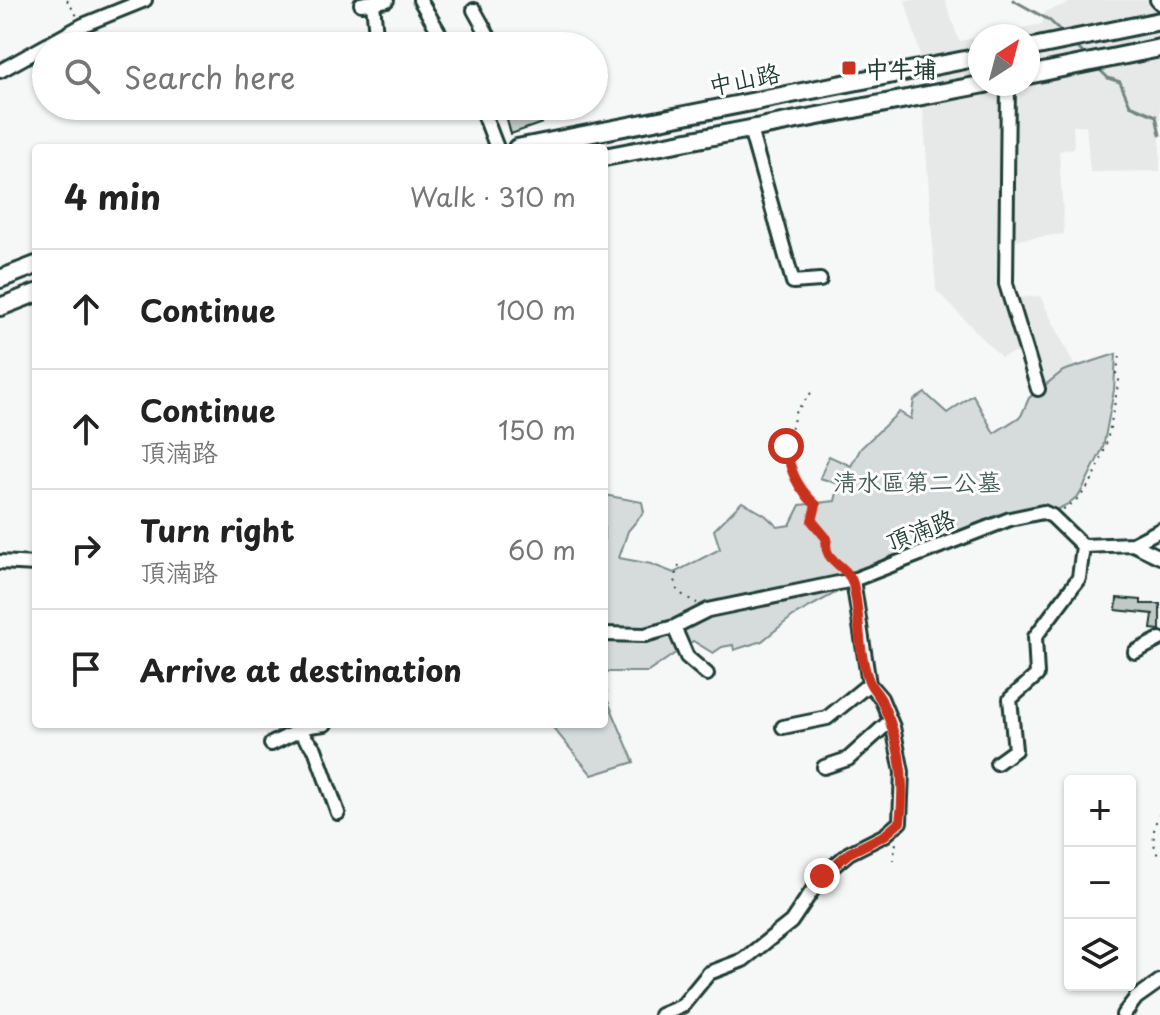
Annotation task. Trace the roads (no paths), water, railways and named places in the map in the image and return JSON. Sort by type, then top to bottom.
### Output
[{"type":"main road","points":[[1040,46],[1160,21]]},
{"type":"main road","points":[[1040,73],[1160,48]]},
{"type":"main road","name":"中山路","points":[[537,144],[968,59]]},
{"type":"main road","points":[[608,156],[968,87]]},
{"type":"main road","points":[[0,279],[32,267]]},
{"type":"main road","points":[[0,307],[32,295]]},
{"type":"street","points":[[70,32],[145,0]]},
{"type":"street","points":[[374,32],[367,4],[387,0]]},
{"type":"street","points":[[420,0],[439,32]]},
{"type":"street","points":[[474,10],[486,32]]},
{"type":"street","points":[[0,71],[32,53]]},
{"type":"street","points":[[1008,96],[1006,284],[1038,389]]},
{"type":"street","points":[[486,120],[495,144]]},
{"type":"street","points":[[750,129],[793,282],[820,280]]},
{"type":"street","name":"頂湳路","points":[[608,634],[645,635],[674,627],[708,610],[853,580],[1010,519],[1043,512],[1052,516],[1083,546]]},
{"type":"street","points":[[997,763],[1015,750],[1010,699],[1037,675],[1035,637],[1079,578],[1083,546],[1133,544],[1160,530]]},
{"type":"street","points":[[1133,544],[1160,557]]},
{"type":"street","points":[[0,562],[32,564]]},
{"type":"street","points":[[661,1015],[682,1006],[709,973],[743,960],[791,922],[822,876],[849,853],[885,835],[900,822],[902,772],[890,721],[881,698],[869,684],[853,580]]},
{"type":"street","points":[[674,627],[687,657],[707,674]]},
{"type":"street","points":[[1135,652],[1160,639]]},
{"type":"street","points":[[783,727],[827,718],[869,684]]},
{"type":"street","points":[[824,767],[848,759],[890,721]]},
{"type":"street","points":[[271,744],[304,728]]},
{"type":"street","points":[[306,728],[338,813]]},
{"type":"street","points":[[1123,1015],[1142,993],[1160,981]]},
{"type":"waterway","points":[[93,15],[126,0]]},
{"type":"waterway","points":[[1013,0],[1049,20],[1063,33]]},
{"type":"waterway","points":[[1074,44],[1086,56]]},
{"type":"waterway","points":[[0,64],[12,58]]},
{"type":"waterway","points":[[1097,67],[1108,78],[1120,82],[1130,105],[1156,116],[1160,135]]},
{"type":"waterway","points":[[1134,1015],[1141,1002],[1150,995]]},
{"type":"place","name":"中牛埔","points":[[849,68]]},
{"type":"park label","name":"清水區第二公墓","points":[[917,481]]}]
